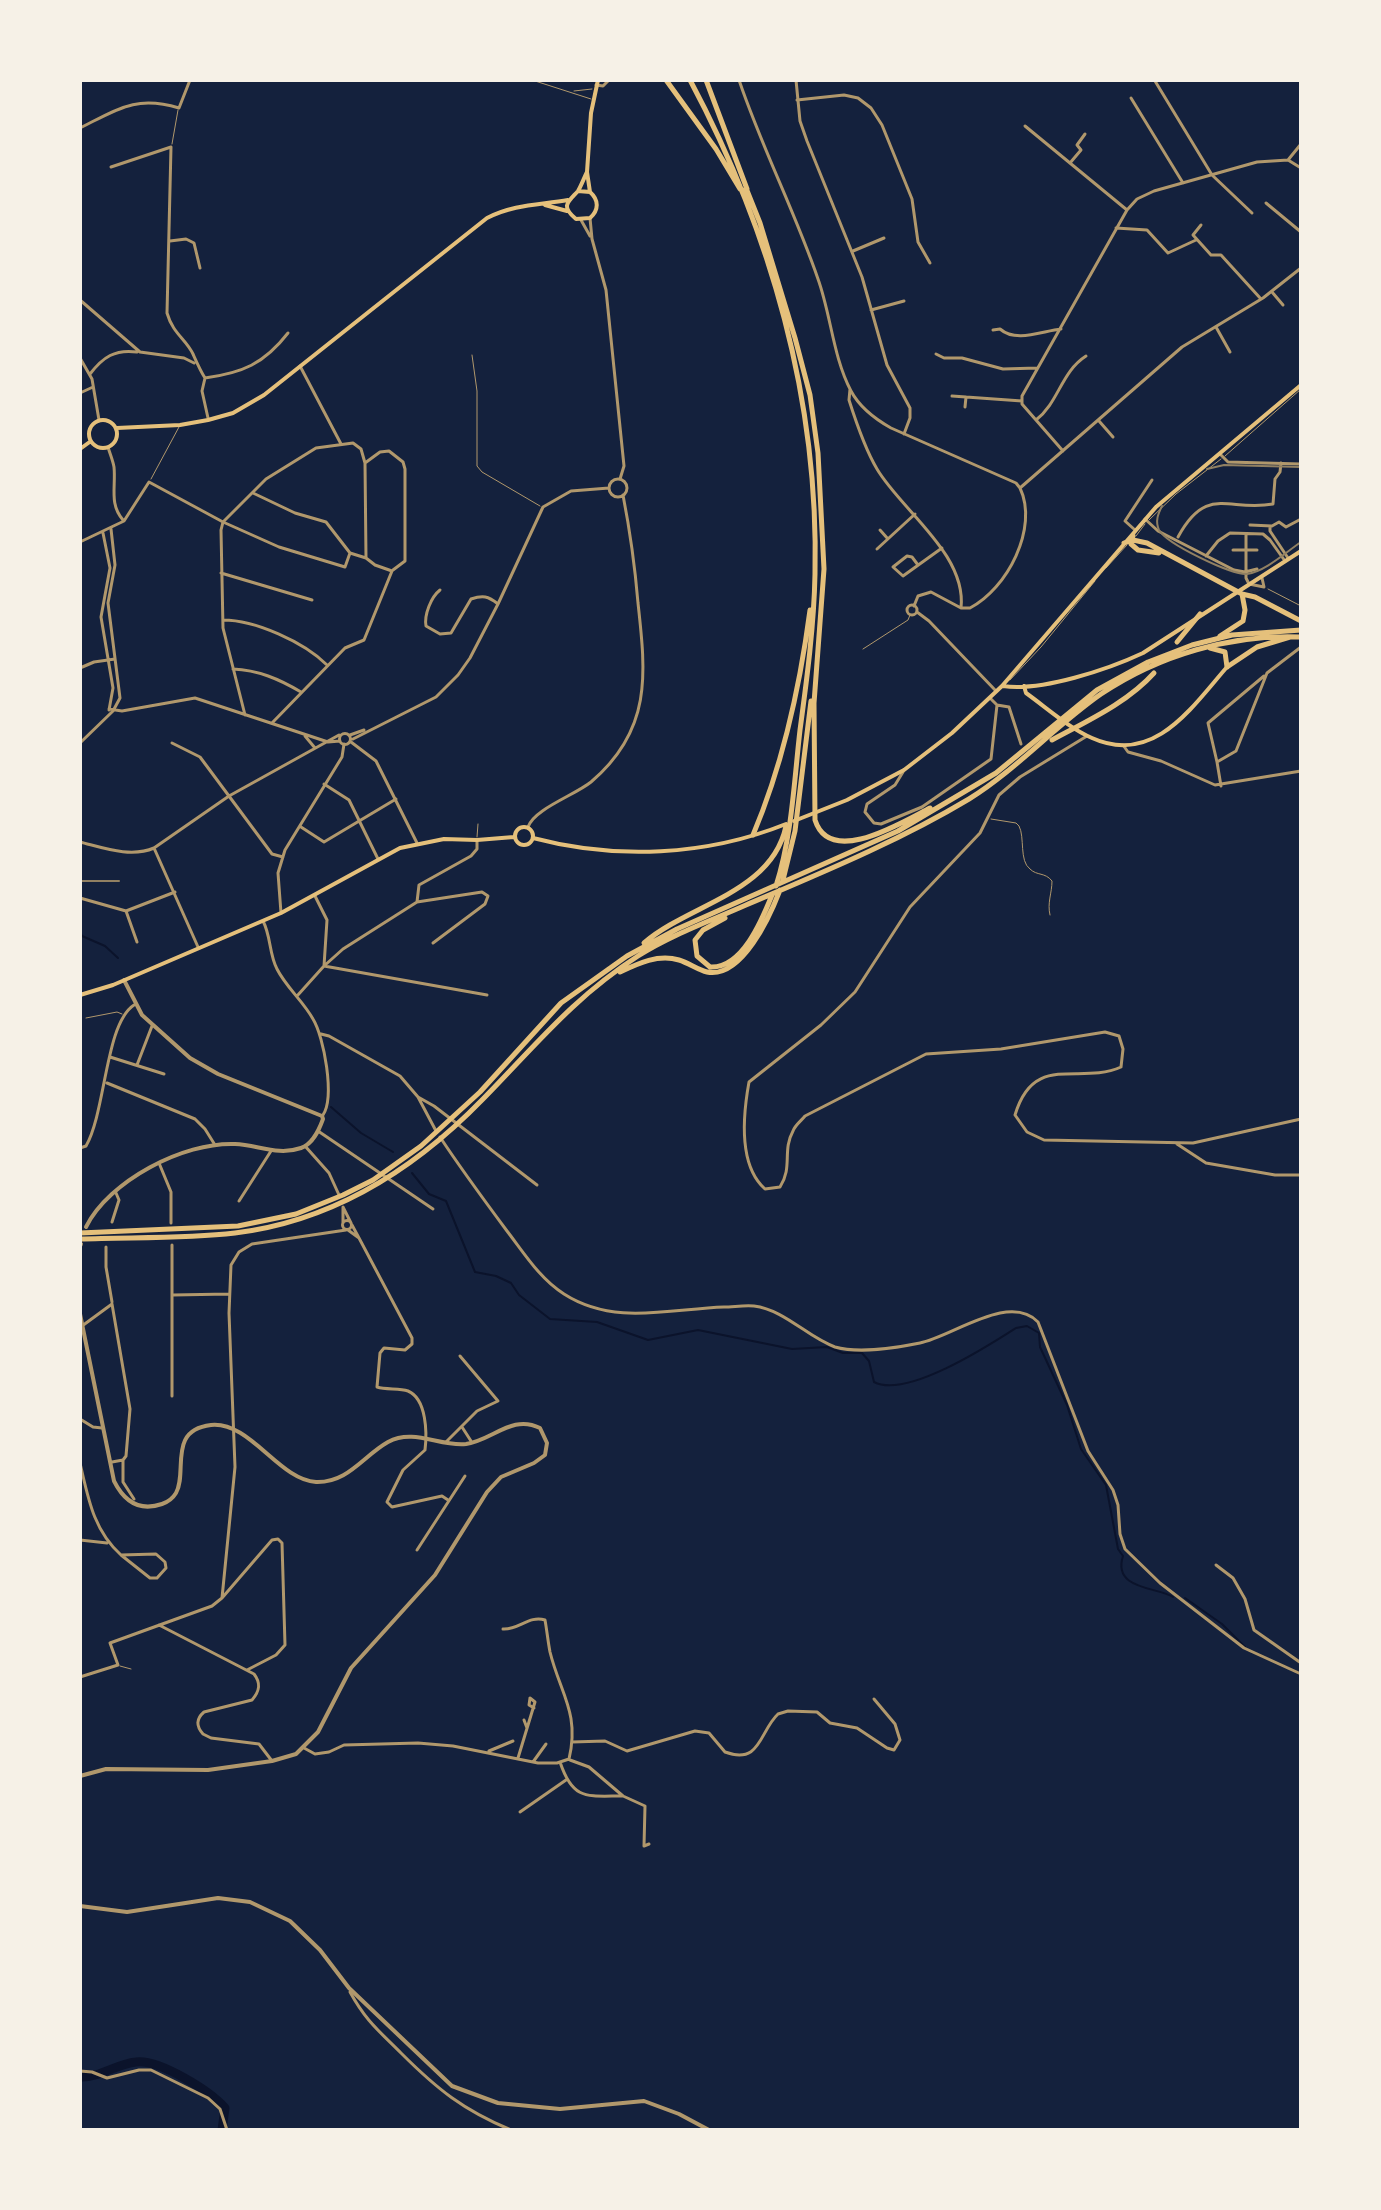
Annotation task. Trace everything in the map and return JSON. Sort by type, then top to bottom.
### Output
[{"type":"highway","points":[[666,80],[716,149],[748,204]]},
{"type":"highway","points":[[692,80],[748,204],[773,279],[800,387],[810,451],[815,582],[788,849],[771,899],[747,943],[723,966],[704,965],[697,956],[695,940],[703,930],[739,908]]},
{"type":"highway","points":[[604,979],[643,961],[662,958],[676,959],[706,972],[719,973],[739,960],[766,922],[781,887],[799,795],[816,672],[824,574],[821,489],[810,395],[775,272],[748,194],[692,80]]},
{"type":"highway","points":[[706,80],[746,181],[748,194]]},
{"type":"highway","points":[[1131,537],[1301,621]]},
{"type":"highway","points":[[1219,637],[1243,621],[1242,593]]},
{"type":"highway","points":[[753,835],[796,696],[814,594]]},
{"type":"highway","points":[[1177,642],[1200,614]]},
{"type":"highway","points":[[635,951],[887,836],[1009,763],[1080,703],[1116,678],[1163,655],[1219,637],[1301,630]]},
{"type":"highway","points":[[1205,648],[1225,652],[1227,667],[1257,647],[1285,641],[1291,636]]},
{"type":"highway","points":[[80,1243],[236,1233],[288,1223],[377,1186],[453,1129],[568,1008],[642,954],[943,813],[1000,778],[1100,695],[1133,675],[1166,660],[1233,641],[1301,637]]},
{"type":"highway","points":[[816,672],[813,812],[823,836],[837,843],[852,842],[970,788]]},
{"type":"highway","points":[[1040,746],[1115,705],[1154,673]]},
{"type":"highway","points":[[80,1233],[238,1226],[327,1206],[373,1180],[413,1153],[448,1123],[561,1003],[651,937],[754,877],[777,852],[792,800]]},
{"type":"main road","points":[[539,204],[569,211],[581,220],[590,218],[597,205],[590,192],[587,172],[596,84]]},
{"type":"main road","points":[[117,428],[117,438],[108,447],[99,447],[91,441],[90,429],[99,420],[108,420],[117,428],[180,425],[233,413],[264,395],[487,218],[513,207],[568,200],[578,191],[587,172]]},
{"type":"main road","points":[[578,191],[590,192]]},
{"type":"main road","points":[[568,200],[569,211]]},
{"type":"main road","points":[[533,838],[576,849],[656,852],[705,846],[753,835],[847,800],[904,770],[952,733],[1002,686],[1170,493],[1222,456],[1301,387]]},
{"type":"main road","points":[[80,449],[91,441]]},
{"type":"main road","points":[[1002,686],[1024,686],[1094,673],[1124,662],[1143,653],[1301,551]]},
{"type":"main road","points":[[1024,686],[1026,693],[1087,736],[1123,745],[1153,739],[1170,730],[1227,667]]},
{"type":"main road","points":[[514,837],[518,828],[528,827],[533,838]]},
{"type":"main road","points":[[80,995],[124,980],[281,913],[378,859],[417,843],[514,837]]},
{"type":"main road","points":[[514,837],[523,845],[533,838]]},
{"type":"street","points":[[80,128],[137,102],[156,101],[179,108],[190,80]]},
{"type":"street","points":[[596,84],[603,86],[609,80]]},
{"type":"street","points":[[739,80],[817,277],[850,389],[851,407],[876,468],[942,548],[958,583],[961,608]]},
{"type":"street","points":[[796,80],[797,100],[807,141],[853,251],[887,365],[910,408],[904,434]]},
{"type":"street","points":[[1155,81],[1212,175],[1252,213]]},
{"type":"street","points":[[797,100],[844,95],[858,98],[871,108],[882,125],[912,199],[918,242],[930,263]]},
{"type":"street","points":[[1131,98],[1183,183]]},
{"type":"street","points":[[1025,126],[1127,210]]},
{"type":"street","points":[[1070,163],[1081,150],[1077,145],[1085,134]]},
{"type":"street","points":[[1288,160],[1301,144]]},
{"type":"street","points":[[111,167],[171,147],[167,313],[173,330],[191,350],[196,360],[194,363]]},
{"type":"street","points":[[1022,401],[1037,368],[1116,228],[1137,199],[1257,162],[1288,160],[1301,168]]},
{"type":"street","points":[[1266,203],[1301,232]]},
{"type":"street","points":[[590,218],[592,239],[606,290],[624,466],[620,479]]},
{"type":"street","points":[[581,220],[592,239]]},
{"type":"street","points":[[1201,225],[1193,235],[1197,240],[1211,255],[1221,255],[1261,299]]},
{"type":"street","points":[[1116,228],[1147,230],[1168,253],[1197,240]]},
{"type":"street","points":[[853,251],[884,238]]},
{"type":"street","points":[[170,241],[186,239],[194,243],[200,268]]},
{"type":"street","points":[[199,260],[206,258]]},
{"type":"street","points":[[1020,488],[1182,347],[1272,292],[1301,268]]},
{"type":"street","points":[[1272,292],[1283,305]]},
{"type":"street","points":[[80,300],[140,352]]},
{"type":"street","points":[[871,310],[904,301]]},
{"type":"street","points":[[1216,327],[1230,352]]},
{"type":"street","points":[[993,330],[1018,335],[1061,329]]},
{"type":"street","points":[[205,378],[237,373],[277,348],[288,333]]},
{"type":"street","points":[[90,374],[114,353],[140,352],[184,358],[194,363],[205,378],[202,391],[208,420]]},
{"type":"street","points":[[936,354],[1003,369],[1037,368]]},
{"type":"street","points":[[1036,420],[1049,410],[1072,365],[1086,356]]},
{"type":"street","points":[[80,358],[90,374],[99,420]]},
{"type":"street","points":[[300,366],[341,444]]},
{"type":"street","points":[[80,393],[93,387]]},
{"type":"street","points":[[850,389],[874,417],[904,434],[1016,483],[1026,503],[1026,521],[1012,561],[1004,577],[986,597],[972,608],[961,608],[931,592],[918,596],[914,606],[907,609],[910,615],[917,612]]},
{"type":"street","points":[[952,396],[1022,401],[1063,451]]},
{"type":"street","points":[[965,407],[966,397]]},
{"type":"street","points":[[1099,421],[1113,437]]},
{"type":"street","points":[[245,715],[223,620],[223,522],[266,479],[316,448],[353,443],[361,449],[365,463],[366,558]]},
{"type":"street","points":[[108,447],[114,466],[113,499],[124,521]]},
{"type":"street","points":[[272,724],[345,648],[364,640],[392,571],[405,561],[403,462],[389,451],[380,452],[365,463]]},
{"type":"street","points":[[1222,456],[1228,462],[1301,464]]},
{"type":"street","points":[[1178,537],[1189,520],[1207,505],[1273,504],[1275,479],[1281,463]]},
{"type":"street","points":[[609,488],[613,480],[620,479]]},
{"type":"street","points":[[528,827],[533,817],[565,800],[600,772],[625,744],[642,698],[644,659],[630,527],[623,495],[627,487],[620,479]]},
{"type":"street","points":[[1131,537],[1125,521],[1152,480]]},
{"type":"street","points":[[80,542],[124,521],[149,482],[223,522],[279,547],[345,567],[350,553]]},
{"type":"street","points":[[111,710],[149,707],[195,698],[328,742],[351,739],[444,690],[470,658],[543,507],[571,491],[609,488]]},
{"type":"street","points":[[609,488],[614,495],[623,495]]},
{"type":"street","points":[[253,493],[295,513],[326,522],[350,553],[392,571]]},
{"type":"street","points":[[877,549],[915,514]]},
{"type":"street","points":[[1250,525],[1270,526],[1279,522],[1288,527],[1301,519]]},
{"type":"street","points":[[1144,522],[1234,570],[1245,572],[1257,569]]},
{"type":"street","points":[[1270,526],[1286,560]]},
{"type":"street","points":[[80,743],[106,718],[120,698],[108,603],[115,565],[111,529]]},
{"type":"street","points":[[880,530],[888,539]]},
{"type":"street","points":[[103,532],[110,558],[101,617],[113,688],[111,710]]},
{"type":"street","points":[[1206,556],[1218,541],[1230,533],[1263,534],[1286,560]]},
{"type":"street","points":[[1246,534],[1245,572],[1249,584],[1264,587],[1263,574]]},
{"type":"street","points":[[918,565],[907,556],[893,567],[903,576],[942,548]]},
{"type":"street","points":[[1233,550],[1257,550]]},
{"type":"street","points":[[221,573],[312,600]]},
{"type":"street","points":[[440,590],[434,595],[425,620],[426,626],[440,634],[451,633],[471,599],[489,597],[498,604]]},
{"type":"street","points":[[914,606],[996,692]]},
{"type":"street","points":[[223,620],[254,625],[280,636],[305,648],[327,665]]},
{"type":"street","points":[[1221,786],[1208,723],[1301,647]]},
{"type":"street","points":[[80,668],[115,659]]},
{"type":"street","points":[[233,669],[279,679],[301,692]]},
{"type":"street","points":[[1217,762],[1236,751],[1267,673]]},
{"type":"street","points":[[990,698],[997,705],[1009,707],[1021,744]]},
{"type":"street","points":[[904,770],[895,785],[867,804],[865,812],[874,823],[881,824],[922,807],[991,759],[997,705]]},
{"type":"street","points":[[299,733],[308,738],[315,748]]},
{"type":"street","points":[[339,735],[351,739],[376,761],[417,843]]},
{"type":"street","points":[[80,842],[126,853],[143,853],[229,796],[339,735]]},
{"type":"street","points":[[281,913],[278,873],[283,857],[344,752],[339,735]]},
{"type":"street","points":[[1087,736],[1020,777],[999,795],[980,833],[910,907],[855,992],[821,1025],[749,1082],[743,1114],[754,1178],[765,1189],[780,1187],[788,1175],[787,1150],[793,1130],[805,1116],[926,1054],[1001,1049],[1105,1032],[1119,1036],[1123,1049],[1121,1067],[1108,1073],[1050,1074],[1021,1095],[1015,1115],[1027,1132],[1044,1140],[1177,1144],[1210,1140],[1301,1119]]},
{"type":"street","points":[[172,743],[200,757],[272,854],[283,857]]},
{"type":"street","points":[[1123,745],[1128,752],[1161,761],[1221,786],[1301,771]]},
{"type":"street","points":[[324,784],[349,800],[378,859]]},
{"type":"street","points":[[301,827],[324,842],[396,799]]},
{"type":"street","points":[[417,902],[419,885],[471,856],[477,849],[477,840]]},
{"type":"street","points":[[154,848],[198,949]]},
{"type":"street","points":[[80,898],[126,911],[175,892]]},
{"type":"street","points":[[297,996],[343,949],[417,902],[482,892],[488,896],[485,904],[433,943]]},
{"type":"street","points":[[315,896],[327,920],[324,966]]},
{"type":"street","points":[[126,911],[137,942]]},
{"type":"street","points":[[86,1227],[100,1205],[137,1175],[191,1149],[241,1144],[271,1151],[305,1146],[318,1131],[329,1100],[321,1034],[276,968],[268,930],[263,921]]},
{"type":"street","points":[[324,966],[487,995]]},
{"type":"street","points":[[124,980],[134,1005],[152,1026],[204,1068],[322,1116]]},
{"type":"street","points":[[80,1148],[86,1146],[92,1134],[110,1057],[124,1015],[134,1005]]},
{"type":"street","points":[[137,1065],[152,1026]]},
{"type":"street","points":[[321,1034],[400,1076],[418,1097],[435,1130],[464,1173],[536,1269],[562,1293],[584,1305],[639,1315],[754,1306],[775,1313],[835,1347],[859,1349],[924,1343],[966,1323],[1005,1313],[1021,1311],[1031,1314],[1038,1322],[1088,1451],[1113,1490],[1125,1549],[1160,1583],[1244,1648],[1301,1674]]},
{"type":"street","points":[[110,1057],[164,1074]]},
{"type":"street","points":[[106,1082],[195,1119],[215,1145]]},
{"type":"street","points":[[418,1097],[537,1185]]},
{"type":"street","points":[[318,1131],[433,1209]]},
{"type":"street","points":[[1177,1144],[1206,1163],[1275,1175],[1301,1175]]},
{"type":"street","points":[[305,1146],[329,1173],[343,1207],[412,1338],[412,1344],[405,1350],[384,1348],[380,1353],[377,1387],[409,1392],[415,1397],[424,1418],[425,1450],[403,1470],[387,1502],[392,1507],[442,1496],[448,1500]]},
{"type":"street","points":[[239,1201],[271,1151]]},
{"type":"street","points":[[159,1163],[171,1192],[171,1223]]},
{"type":"street","points":[[112,1222],[119,1200],[116,1193]]},
{"type":"street","points":[[343,1207],[343,1223],[359,1238]]},
{"type":"street","points":[[329,1231],[347,1221],[352,1224]]},
{"type":"street","points":[[222,1598],[235,1467],[229,1294],[231,1265],[245,1246],[347,1230],[352,1224]]},
{"type":"street","points":[[172,1245],[172,1396]]},
{"type":"street","points":[[106,1247],[106,1267],[130,1409],[123,1482],[134,1499]]},
{"type":"street","points":[[173,1295],[229,1294]]},
{"type":"street","points":[[82,1326],[112,1304]]},
{"type":"street","points":[[80,1314],[114,1481],[125,1498],[145,1507],[168,1502],[176,1494],[180,1453],[191,1434],[211,1425],[234,1431],[293,1474],[319,1482],[342,1477],[388,1442],[411,1436],[472,1443],[512,1425],[524,1423],[540,1428],[547,1443],[545,1455],[501,1477],[487,1492],[435,1575],[351,1668],[318,1732],[296,1754],[272,1761],[208,1770],[106,1769],[80,1776]]},
{"type":"street","points":[[446,1442],[477,1411],[498,1401],[460,1356]]},
{"type":"street","points":[[80,1419],[103,1429]]},
{"type":"street","points":[[462,1427],[472,1443]]},
{"type":"street","points":[[110,1463],[124,1458]]},
{"type":"street","points":[[80,1463],[89,1506],[109,1542],[121,1555],[150,1578],[157,1578],[166,1568],[165,1562],[156,1554],[121,1555]]},
{"type":"street","points":[[417,1550],[465,1476]]},
{"type":"street","points":[[80,1677],[118,1665],[110,1643],[212,1606],[272,1540],[278,1539],[282,1543],[285,1645],[276,1655],[247,1670]]},
{"type":"street","points":[[80,1540],[102,1544],[109,1542]]},
{"type":"street","points":[[1216,1565],[1233,1578],[1245,1599],[1254,1630],[1301,1663]]},
{"type":"street","points":[[503,1629],[510,1630],[532,1619],[545,1620],[551,1654],[568,1701],[572,1742],[569,1759]]},
{"type":"street","points":[[159,1625],[247,1670],[259,1680],[256,1695],[245,1702],[199,1716],[199,1730],[211,1738],[259,1744],[272,1761]]},
{"type":"street","points":[[572,1742],[605,1741],[627,1751],[695,1731],[709,1733],[725,1752],[745,1754],[756,1747],[778,1714],[808,1710],[817,1712],[830,1723],[857,1728],[894,1750],[900,1740],[895,1724],[874,1699]]},
{"type":"street","points":[[518,1758],[534,1708]]},
{"type":"street","points":[[524,1720],[527,1728]]},
{"type":"street","points":[[486,1752],[513,1741]]},
{"type":"street","points":[[304,1748],[315,1754],[344,1745],[418,1743],[533,1762],[569,1759],[589,1767],[623,1796],[645,1806],[644,1846],[649,1844]]},
{"type":"street","points":[[533,1762],[546,1744]]},
{"type":"street","points":[[560,1762],[566,1780],[575,1791],[587,1796],[623,1796]]},
{"type":"street","points":[[520,1812],[566,1780]]},
{"type":"street","points":[[80,1906],[127,1912],[218,1898],[250,1902],[290,1921],[320,1950],[349,1988],[452,2086],[498,2103],[560,2109],[644,2101],[709,2130]]},
{"type":"street","points":[[349,1988],[364,2018],[439,2091],[511,2130]]},
{"type":"street","points":[[80,2071],[102,2077],[151,2070],[208,2098],[220,2109],[226,2127]]},
{"type":"lane","points":[[532,80],[593,100]]},
{"type":"lane","points":[[571,91],[596,84]]},
{"type":"lane","points":[[171,147],[179,108]]},
{"type":"lane","points":[[472,355],[477,391],[477,466],[482,472],[543,507]]},
{"type":"lane","points":[[149,482],[180,425]]},
{"type":"lane","points":[[1144,522],[1222,456]]},
{"type":"lane","points":[[1264,587],[1301,606]]},
{"type":"lane","points":[[863,649],[908,620],[910,615]]},
{"type":"lane","points":[[986,818],[1019,826],[1026,866],[1047,875],[1052,881],[1048,905],[1050,915]]},
{"type":"lane","points":[[477,840],[478,824]]},
{"type":"lane","points":[[86,1018],[117,1012],[124,1015]]},
{"type":"lane","points":[[118,1665],[131,1669]]},
{"type":"waterway","points":[[80,931],[82,936],[105,946],[118,958]]},
{"type":"waterway","points":[[331,1107],[361,1133],[393,1152]]},
{"type":"waterway","points":[[412,1173],[429,1194],[446,1201],[475,1272],[511,1283],[519,1295],[550,1319],[597,1322],[648,1340],[698,1330],[792,1349],[827,1347],[843,1353],[862,1353],[869,1361],[874,1382],[888,1385],[926,1377],[1016,1328],[1027,1326],[1039,1333],[1040,1347],[1067,1405],[1081,1449],[1106,1485],[1118,1549],[1123,1556],[1121,1567],[1124,1575],[1138,1586],[1173,1597]]},
{"type":"waterway","points":[[1185,1598],[1222,1624],[1245,1647]]},
{"type":"waterway","points":[[80,2077],[136,2062],[158,2066],[196,2085],[218,2101],[225,2108],[222,2130]]},
{"type":"tram line","points":[[1207,469],[1224,465],[1301,467]]},
{"type":"tram line","points":[[1162,506],[1157,524],[1164,536],[1200,558],[1239,573],[1247,574],[1261,569],[1301,542]]},
{"type":"railway","points":[[80,881],[119,881]]}]
